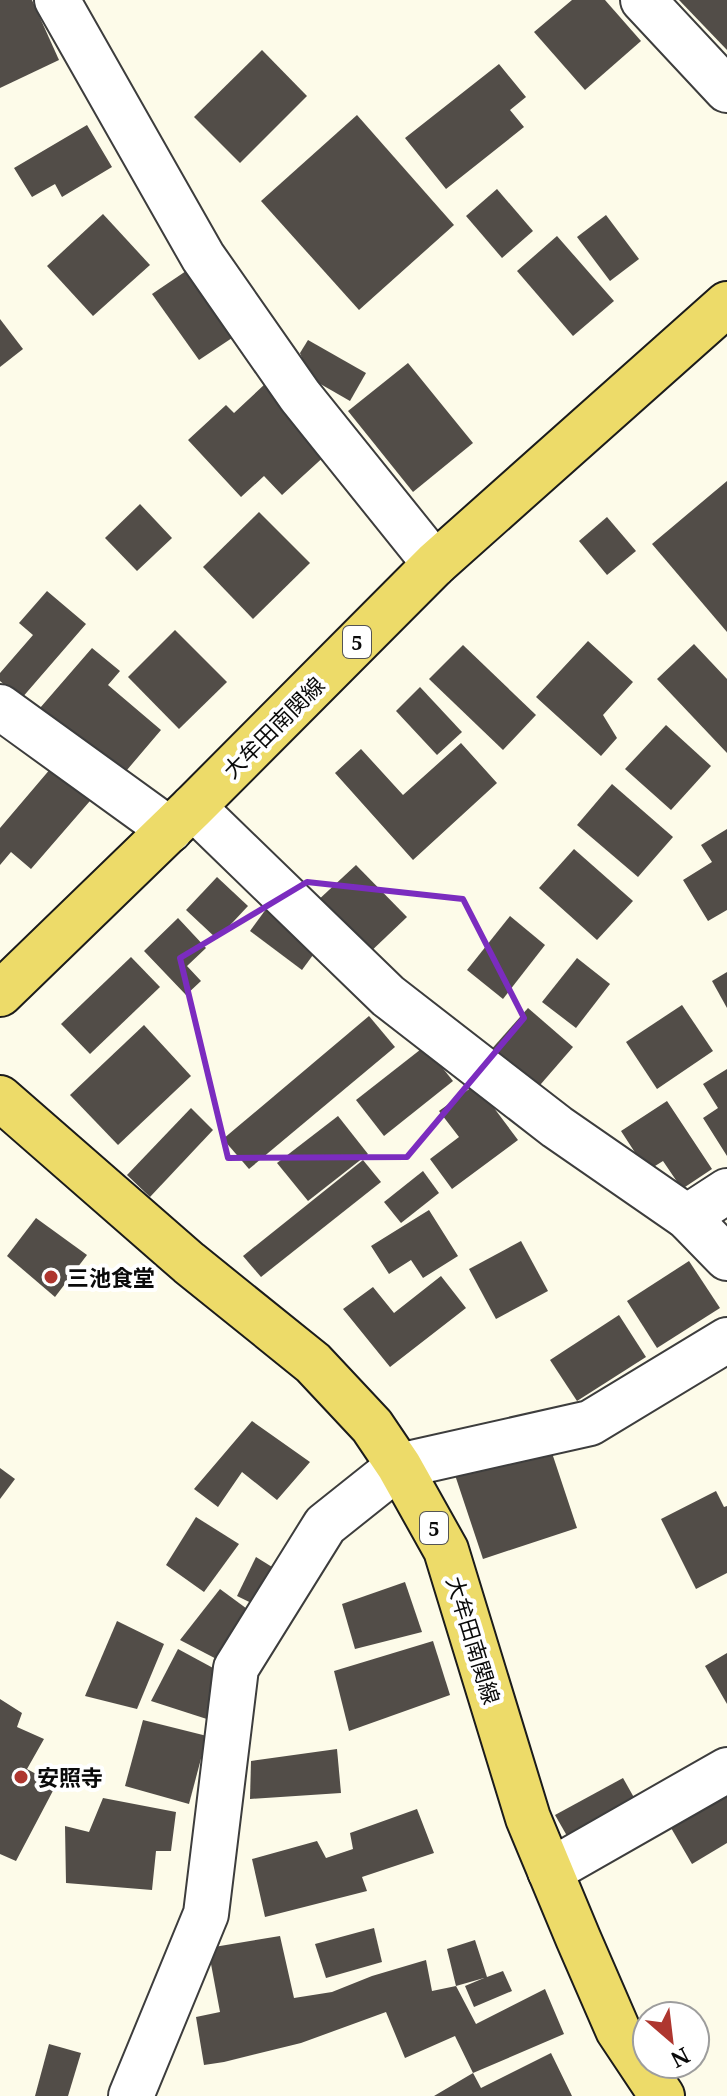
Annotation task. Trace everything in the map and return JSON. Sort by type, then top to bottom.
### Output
[{"type":"main road","name":"大牟田南関線","points":[[0,994],[182,818],[435,564],[727,304]]},
{"type":"main road","name":"大牟田南関線","points":[[0,1098],[189,1263],[313,1363],[372,1426],[399,1466],[446,1550],[528,1818],[550,1871],[618,2030],[662,2096]]},
{"type":"street","points":[[57,0],[203,257],[300,396],[435,564]]},
{"type":"street","points":[[643,0],[727,90]]},
{"type":"street","points":[[0,707],[182,818],[388,996],[557,1127],[687,1217],[727,1258]]},
{"type":"street","points":[[687,1217],[727,1191]]},
{"type":"street","points":[[131,2096],[206,1914],[236,1668],[325,1525],[399,1466],[590,1423],[727,1340]]},
{"type":"street","points":[[550,1871],[727,1770]]},
{"type":"highlighted area","points":[[307,882],[463,899],[524,1018],[407,1157],[228,1158],[180,958]]},
{"type":"building","points":[[0,0],[32,0],[59,60],[0,88]]},
{"type":"building","points":[[572,0],[605,0],[641,41],[585,90],[534,32]]},
{"type":"building","points":[[679,0],[727,0],[727,50]]},
{"type":"building","points":[[262,50],[307,96],[240,163],[194,117]]},
{"type":"building","points":[[499,64],[526,97],[510,110],[524,127],[446,189],[405,138]]},
{"type":"building","points":[[357,115],[454,225],[359,310],[261,201]]},
{"type":"building","points":[[87,125],[112,167],[62,197],[55,184],[32,197],[14,168]]},
{"type":"building","points":[[497,189],[533,231],[502,258],[466,216]]},
{"type":"building","points":[[103,214],[150,265],[93,316],[47,266]]},
{"type":"building","points":[[606,215],[639,259],[610,281],[577,237]]},
{"type":"building","points":[[557,236],[614,301],[573,336],[517,271]]},
{"type":"building","points":[[189,269],[235,336],[199,360],[152,294]]},
{"type":"building","points":[[0,319],[23,349],[0,367]]},
{"type":"building","points":[[308,340],[366,373],[350,401],[310,378],[300,353]]},
{"type":"building","points":[[408,363],[473,443],[413,492],[348,411]]},
{"type":"building","points":[[265,384],[328,453],[282,495],[264,476],[241,497],[188,440],[226,405],[234,413]]},
{"type":"building","points":[[727,481],[727,632],[652,544]]},
{"type":"building","points":[[140,504],[172,538],[137,571],[105,538]]},
{"type":"building","points":[[259,512],[310,563],[253,619],[203,567]]},
{"type":"building","points":[[607,517],[636,551],[607,575],[579,541]]},
{"type":"building","points":[[47,591],[86,624],[21,699],[0,681],[0,673],[33,635],[19,623]]},
{"type":"building","points":[[175,630],[227,682],[179,729],[128,677]]},
{"type":"building","points":[[588,641],[633,682],[603,715],[617,738],[601,756],[536,697]]},
{"type":"building","points":[[694,644],[727,679],[727,753],[657,679]]},
{"type":"building","points":[[463,645],[536,715],[503,750],[429,679]]},
{"type":"building","points":[[92,648],[120,671],[108,685],[161,730],[121,777],[40,708]]},
{"type":"building","points":[[420,687],[462,732],[437,755],[396,711]]},
{"type":"building","points":[[666,725],[711,766],[671,810],[625,769]]},
{"type":"building","points":[[461,743],[497,783],[413,860],[335,773],[361,749],[403,795]]},
{"type":"building","points":[[57,761],[96,794],[31,869],[11,852],[0,865],[0,828]]},
{"type":"building","points":[[612,784],[673,837],[638,877],[577,825]]},
{"type":"building","points":[[727,829],[727,910],[708,921],[683,880],[712,862],[701,845]]},
{"type":"building","points":[[574,849],[633,901],[597,940],[539,888]]},
{"type":"building","points":[[356,865],[407,917],[366,956],[315,903]]},
{"type":"building","points":[[217,877],[248,906],[217,939],[186,910]]},
{"type":"building","points":[[269,905],[321,944],[302,970],[250,931]]},
{"type":"building","points":[[510,916],[545,945],[503,999],[467,970]]},
{"type":"building","points":[[178,918],[206,948],[187,966],[201,981],[186,995],[144,951]]},
{"type":"building","points":[[131,957],[160,987],[90,1054],[61,1024]]},
{"type":"building","points":[[577,958],[610,984],[576,1028],[542,1002]]},
{"type":"building","points":[[727,972],[727,1008],[712,981]]},
{"type":"building","points":[[682,1005],[713,1051],[657,1089],[626,1042]]},
{"type":"building","points":[[528,1008],[573,1047],[534,1092],[489,1052]]},
{"type":"building","points":[[369,1016],[395,1047],[249,1169],[223,1139]]},
{"type":"building","points":[[144,1025],[191,1076],[118,1145],[70,1095]]},
{"type":"building","points":[[425,1046],[453,1081],[384,1136],[356,1100]]},
{"type":"building","points":[[727,1069],[727,1156],[703,1118],[718,1108],[703,1084]]},
{"type":"building","points":[[476,1084],[518,1140],[452,1189],[430,1159],[459,1137],[439,1111]]},
{"type":"building","points":[[667,1101],[712,1169],[682,1189],[663,1161],[647,1171],[621,1131]]},
{"type":"building","points":[[191,1108],[213,1130],[150,1197],[127,1175]]},
{"type":"building","points":[[338,1116],[368,1154],[308,1201],[277,1163]]},
{"type":"building","points":[[363,1160],[381,1182],[261,1277],[243,1256]]},
{"type":"building","points":[[423,1171],[439,1193],[401,1223],[384,1202]]},
{"type":"building","points":[[429,1210],[458,1256],[423,1278],[411,1260],[389,1274],[371,1246]]},
{"type":"building","name":"三池食堂","points":[[36,1218],[87,1255],[55,1297],[7,1256]]},
{"type":"building","points":[[521,1241],[548,1291],[496,1319],[469,1269]]},
{"type":"building","points":[[689,1261],[720,1308],[657,1348],[627,1301]]},
{"type":"building","points":[[441,1276],[466,1308],[390,1367],[343,1309],[373,1287],[394,1313]]},
{"type":"building","points":[[619,1315],[646,1357],[577,1401],[550,1360]]},
{"type":"building","points":[[252,1421],[310,1462],[277,1500],[242,1472],[218,1507],[194,1489]]},
{"type":"building","points":[[549,1444],[577,1528],[483,1559],[455,1475]]},
{"type":"building","points":[[0,1468],[15,1479],[0,1499]]},
{"type":"building","points":[[716,1491],[724,1507],[727,1506],[727,1573],[696,1589],[661,1519]]},
{"type":"building","points":[[196,1517],[239,1544],[204,1592],[166,1565]]},
{"type":"building","points":[[256,1557],[285,1575],[266,1610],[237,1596]]},
{"type":"building","points":[[405,1582],[422,1632],[355,1649],[342,1604]]},
{"type":"building","points":[[220,1589],[258,1617],[228,1665],[180,1640]]},
{"type":"building","points":[[117,1621],[164,1644],[137,1709],[85,1696]]},
{"type":"building","points":[[433,1641],[450,1695],[349,1731],[334,1671]]},
{"type":"building","points":[[178,1649],[226,1675],[213,1721],[151,1701]]},
{"type":"building","points":[[727,1653],[727,1704],[705,1666]]},
{"type":"building","name":"安照寺","points":[[0,1699],[22,1713],[17,1727],[44,1739],[27,1769],[56,1785],[16,1861],[0,1854]]},
{"type":"building","points":[[143,1720],[207,1736],[189,1804],[125,1786]]},
{"type":"building","points":[[337,1749],[341,1793],[250,1799],[251,1761]]},
{"type":"building","points":[[623,1778],[641,1810],[574,1848],[555,1815]]},
{"type":"building","points":[[727,1786],[727,1843],[692,1864],[667,1821]]},
{"type":"building","points":[[103,1798],[176,1812],[171,1851],[156,1851],[152,1890],[66,1883],[65,1826],[89,1832]]},
{"type":"building","points":[[417,1809],[434,1853],[362,1877],[367,1891],[265,1917],[252,1859],[317,1841],[326,1858],[353,1849],[350,1833]]},
{"type":"building","points":[[374,1928],[382,1962],[326,1978],[315,1944]]},
{"type":"building","points":[[280,1936],[294,1998],[332,1992],[426,1960],[432,1991],[456,1986],[476,2024],[545,1989],[564,2034],[473,2073],[455,2036],[405,2058],[386,2012],[301,2043],[204,2065],[196,2017],[220,2012],[208,1948]]},
{"type":"building","points":[[475,1940],[487,1977],[503,1971],[512,1991],[474,2007],[465,1986],[484,1978],[456,1986],[447,1949]]},
{"type":"building","points":[[49,2044],[81,2053],[68,2096],[35,2096]]},
{"type":"building","points":[[551,2053],[572,2096],[434,2096],[473,2073],[481,2088]]},
{"type":"place","name":"三池食堂","points":[[51,1277]]},
{"type":"place","name":"安照寺","points":[[21,1777]]}]
